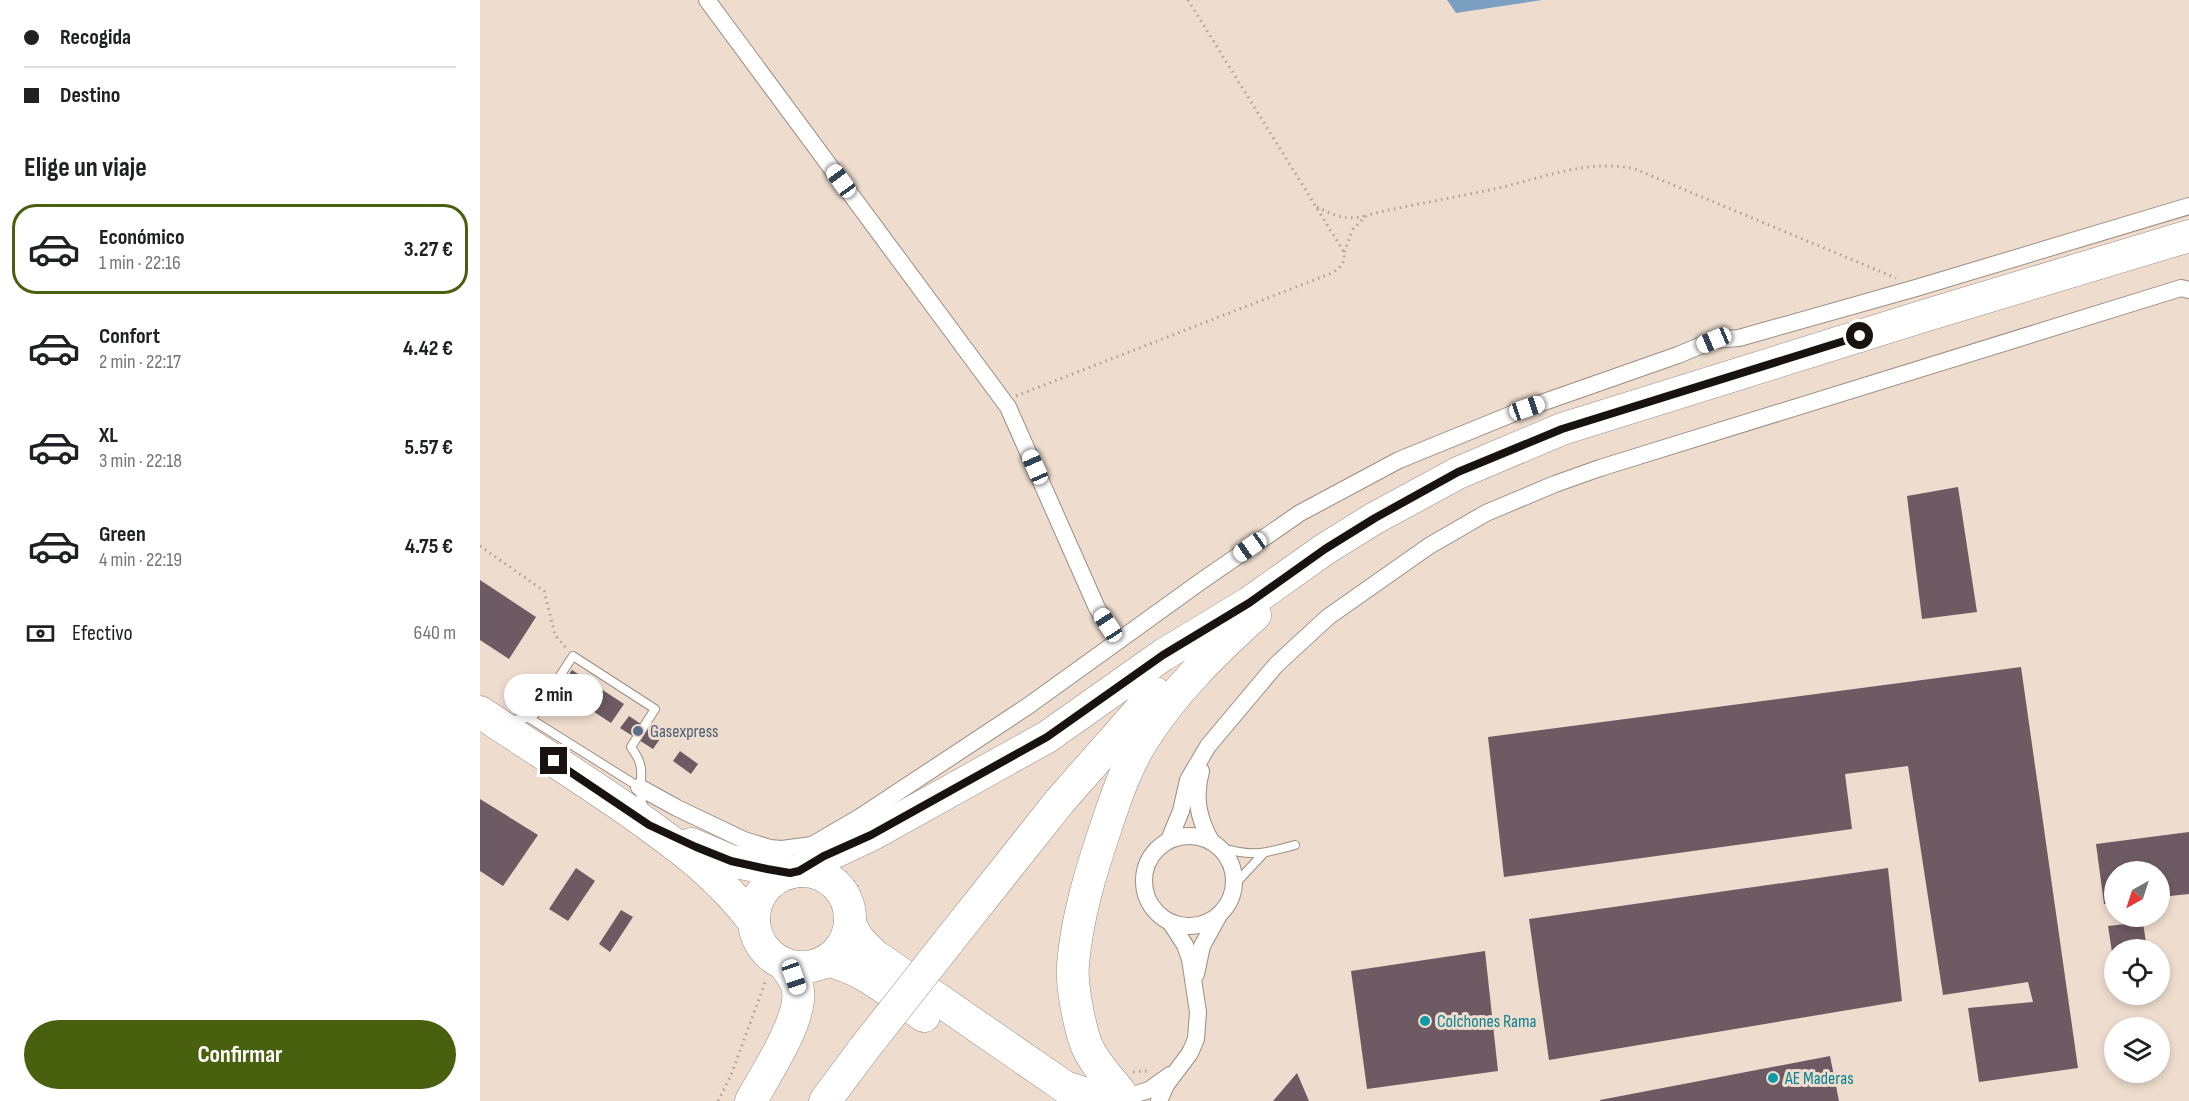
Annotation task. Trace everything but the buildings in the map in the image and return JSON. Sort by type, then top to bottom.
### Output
[{"type":"highway","points":[[774,972],[772,956],[763,947],[754,922],[755,909],[764,891],[778,878],[871,835],[1047,737],[1163,655],[1249,603],[1325,549],[1458,472],[1562,429],[2189,236]]},
{"type":"highway","points":[[1123,1098],[1087,1045],[1078,1015],[1072,966],[1083,903],[1121,781],[1143,740],[1199,667],[1305,572],[1325,549]]},
{"type":"highway","points":[[825,1101],[948,942],[1091,765],[1163,684],[1249,603]]},
{"type":"highway","points":[[487,717],[658,829],[700,863],[732,894],[754,922]]},
{"type":"highway","points":[[658,829],[731,861],[795,872],[813,872],[825,877],[844,897],[849,910],[850,924],[858,939],[874,955],[1065,1087],[1123,1098]]},
{"type":"highway","points":[[774,972],[813,966],[827,961],[842,945],[850,924]]},
{"type":"highway","points":[[827,961],[842,963],[859,972],[1050,1101]]},
{"type":"highway","points":[[751,1101],[793,1023],[798,1006],[798,991],[794,977],[774,972]]},
{"type":"street","points":[[706,0],[1008,407],[1097,608],[1118,641]]},
{"type":"street","points":[[639,787],[728,833],[758,844],[782,849],[812,845],[860,817],[1028,706],[1300,513],[1399,460],[1527,408],[1714,340],[1739,338],[1906,291],[2189,206]]},
{"type":"street","points":[[1169,840],[1181,811],[1188,780],[1208,746],[1276,665],[1328,617],[1429,546],[1486,513],[1600,468],[2181,288],[2189,290]]},
{"type":"street","points":[[1208,746],[1197,787],[1197,811],[1202,826],[1228,858],[1233,871],[1234,885],[1227,907],[1208,922],[1196,926],[1183,926],[1170,922],[1158,914],[1149,902],[1144,889],[1144,874],[1149,860],[1157,849],[1169,840],[1190,836],[1215,844]]},
{"type":"street","points":[[1195,981],[1202,946],[1219,915]]},
{"type":"street","points":[[1123,1098],[1166,1085],[1190,1053],[1196,1039],[1198,1012],[1195,981],[1185,945],[1170,922]]},
{"type":"street","points":[[1123,1098],[1149,1090],[1178,1069]]},
{"type":"lane","points":[[529,718],[535,714],[573,656],[655,710],[631,747],[641,765],[639,787],[644,807],[658,829]]},
{"type":"lane","points":[[487,717],[529,718],[639,787]]},
{"type":"lane","points":[[1215,844],[1242,854],[1263,854],[1295,845]]},
{"type":"lane","points":[[1234,885],[1263,854]]},
{"type":"path","points":[[1188,0],[1344,252]]},
{"type":"path","points":[[1315,206],[1335,216],[1346,218],[1496,188],[1577,168],[1621,166],[1635,169],[1902,280],[1906,291]]},
{"type":"path","points":[[1004,401],[1332,273],[1341,267],[1353,229],[1367,215]]},
{"type":"path","points":[[480,546],[544,591],[555,635],[573,656]]},
{"type":"path","points":[[718,1101],[774,972]]},
{"type":"water","points":[[1447,0],[1542,0],[1456,13]]},
{"type":"place","name":"Gasexpress","points":[[638,731]]},
{"type":"place","name":"Colchones Rama","points":[[1425,1021]]},
{"type":"place","name":"AE Maderas","points":[[1773,1078]]},
{"type":"route","points":[[554,761],[649,825],[696,847],[731,861],[790,873],[799,871],[824,856],[871,835],[1047,737],[1163,655],[1249,603],[1325,549],[1458,472],[1562,429],[1860,336]]}]
